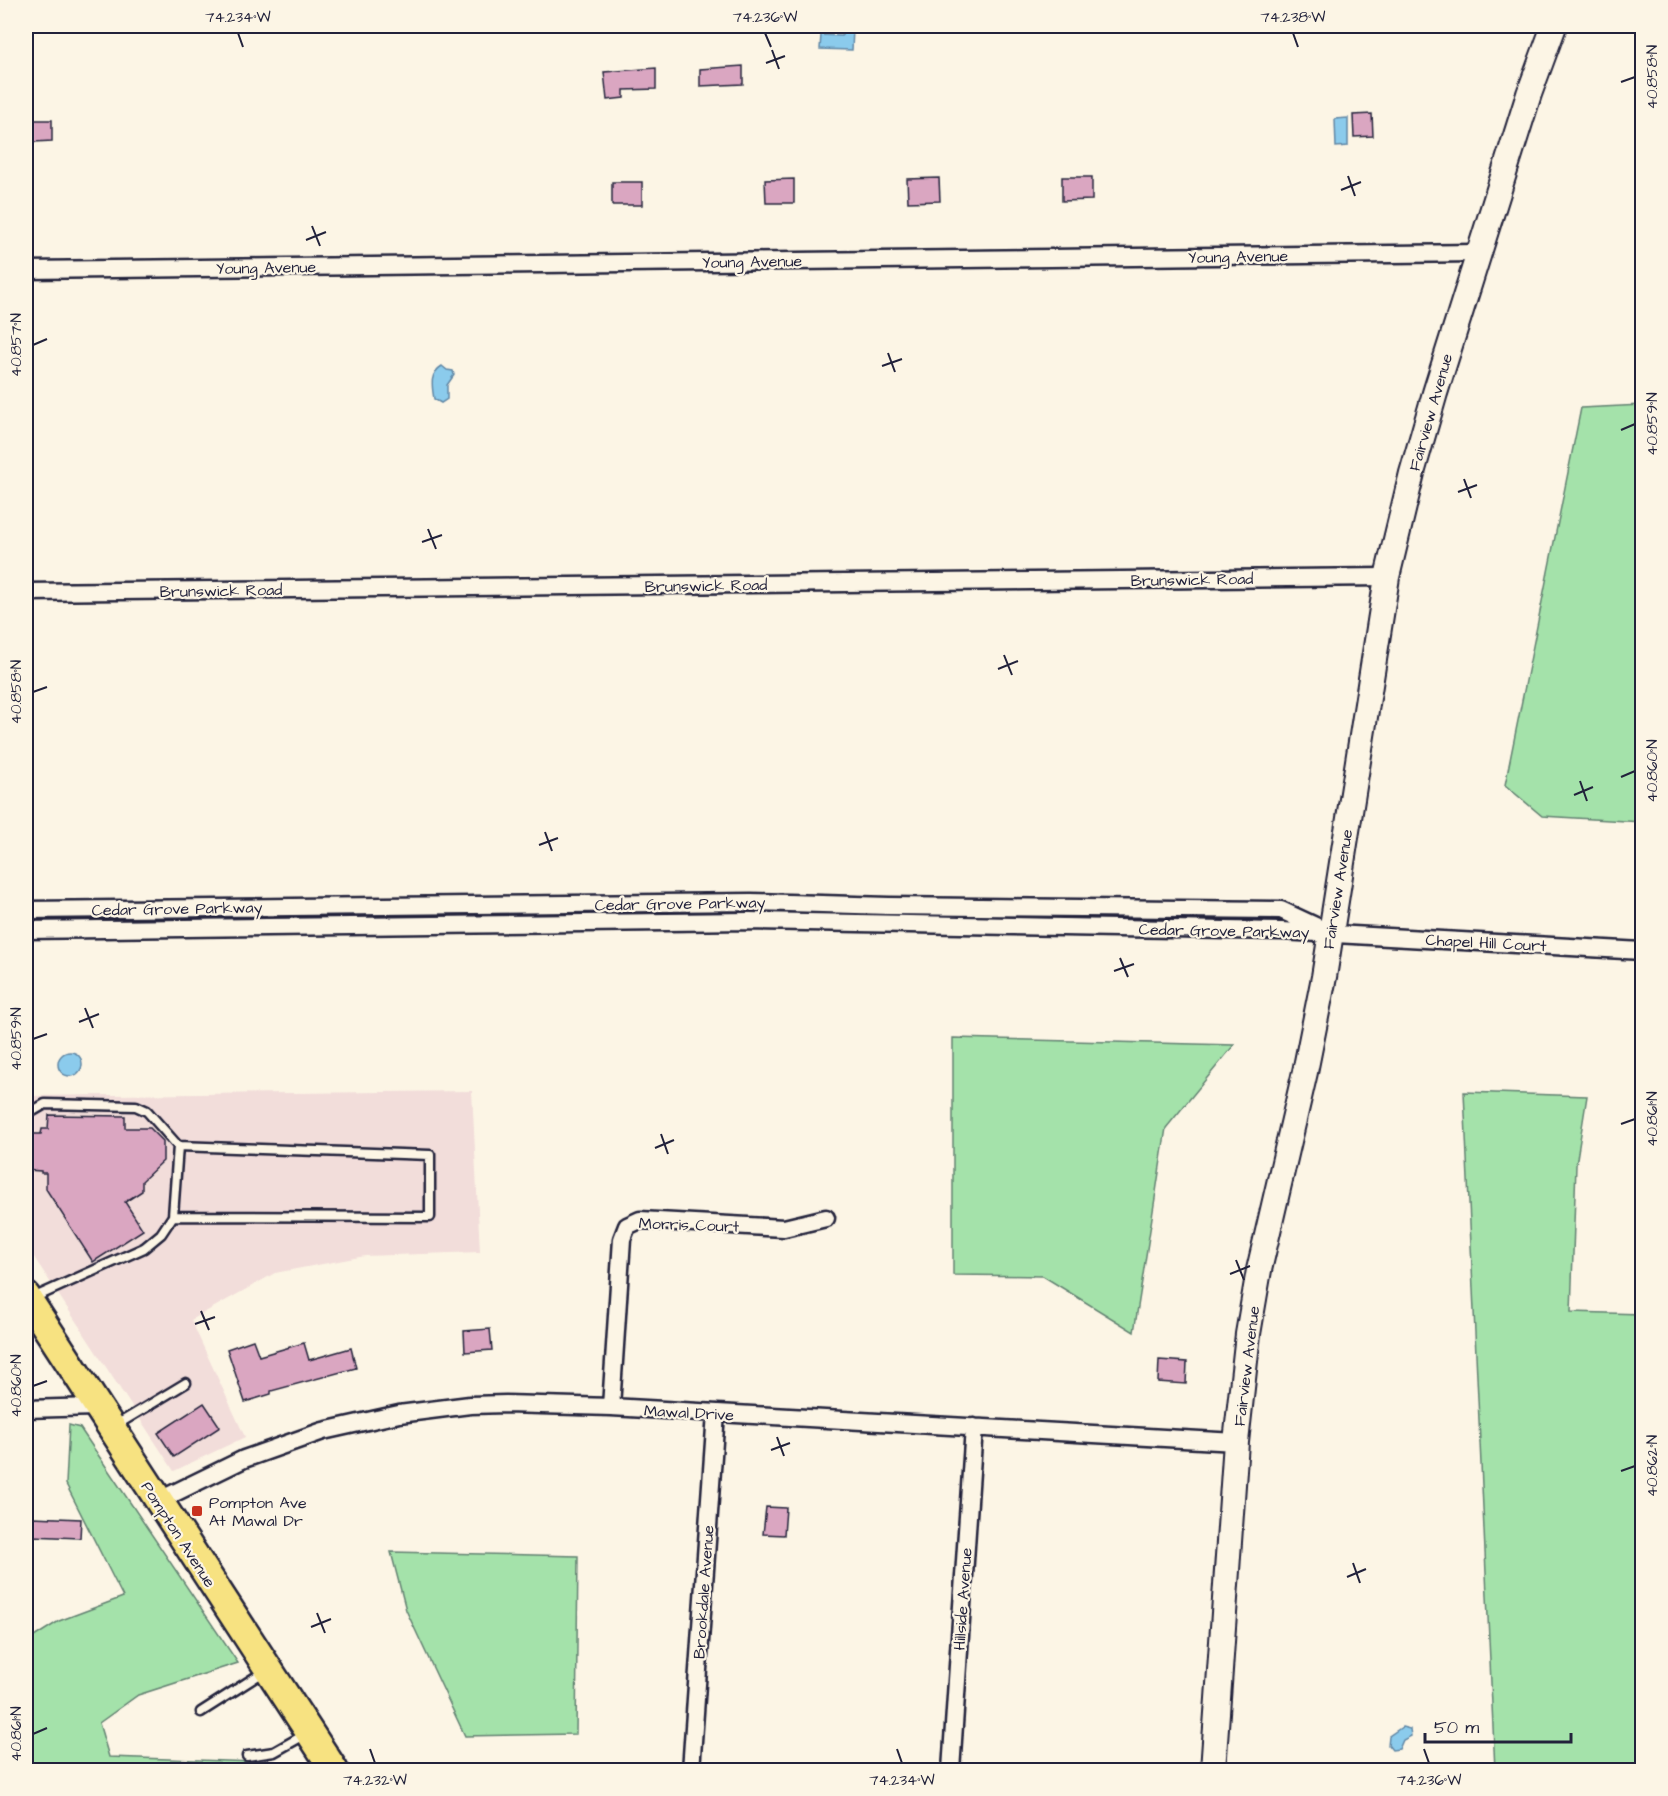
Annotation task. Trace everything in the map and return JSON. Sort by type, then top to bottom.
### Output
[{"type":"main road","name":"Fairview Avenue","points":[[1213,1770],[1236,1442],[1248,1335],[1259,1270],[1305,1072],[1324,977],[1388,577],[1412,473],[1478,253],[1529,94],[1554,26]]},
{"type":"main road","name":"Pompton Avenue","points":[[27,1298],[334,1770]]},
{"type":"street","name":"Young Avenue","points":[[26,270],[1478,253]]},
{"type":"street","name":"Brunswick Road","points":[[26,592],[1388,577]]},
{"type":"street","name":"Cedar Grove Parkway","points":[[26,910],[751,902],[1281,910],[1330,933]]},
{"type":"street","points":[[808,922],[809,903]]},
{"type":"street","points":[[552,905],[552,923]]},
{"type":"street","points":[[306,907],[307,926]]},
{"type":"street","points":[[1059,908],[1059,927]]},
{"type":"street","points":[[47,910],[48,930]]},
{"type":"street","name":"Cedar Grove Parkway","points":[[26,930],[808,922],[1330,933]]},
{"type":"street","name":"Chapel Hill Court","points":[[1330,933],[1642,951]]},
{"type":"street","name":"Morris Court","points":[[611,1407],[621,1239],[627,1226],[640,1220],[784,1228],[826,1218]]},
{"type":"street","name":"Mawal Drive","points":[[158,1501],[244,1459],[323,1431],[364,1421],[470,1405],[542,1404],[611,1407],[1236,1442]]},
{"type":"street","points":[[26,1409],[103,1417]]},
{"type":"street","name":"Brookdale Avenue","points":[[691,1770],[716,1413]]},
{"type":"street","name":"Hillside Avenue","points":[[951,1770],[974,1427]]},
{"type":"lane","points":[[26,1115],[45,1104],[136,1106],[147,1110],[178,1146],[173,1216],[161,1234],[144,1248],[27,1298]]},
{"type":"lane","points":[[173,1216],[430,1217],[430,1155],[178,1146]]},
{"type":"lane","points":[[103,1417],[186,1383]]},
{"type":"lane","points":[[201,1712],[268,1669]]},
{"type":"lane","points":[[247,1756],[274,1752],[309,1733]]},
{"type":"shaded area","points":[[472,1091],[480,1252],[365,1256],[275,1273],[191,1320],[245,1437],[174,1471],[26,1245],[26,1096]]},
{"type":"green space","points":[[1642,405],[1642,822],[1542,816],[1505,785],[1581,408]]},
{"type":"green space","points":[[953,1038],[1234,1045],[1166,1128],[1134,1332],[1043,1276],[953,1275]]},
{"type":"green space","points":[[1464,1092],[1587,1096],[1576,1165],[1571,1312],[1642,1314],[1642,1770],[1495,1770]]},
{"type":"green space","points":[[69,1425],[80,1428],[238,1663],[138,1695],[99,1723],[109,1757],[289,1763],[294,1770],[26,1770],[26,1642],[59,1621],[123,1597],[66,1484]]},
{"type":"green space","points":[[391,1552],[578,1556],[576,1734],[465,1736],[406,1610]]},
{"type":"water","points":[[842,29],[853,29],[852,50],[820,49],[821,35],[842,36]]},
{"type":"water","points":[[1348,118],[1348,146],[1336,147],[1335,119]]},
{"type":"water","points":[[442,366],[453,371],[454,375],[447,385],[447,399],[441,403],[434,399],[432,385],[435,373]]},
{"type":"water","points":[[70,1052],[75,1053],[81,1059],[81,1069],[75,1075],[70,1076],[65,1075],[59,1069],[58,1064],[59,1059],[65,1053]]},
{"type":"water","points":[[1402,1727],[1410,1729],[1411,1736],[1403,1740],[1399,1749],[1392,1750],[1388,1745],[1389,1736]]},
{"type":"building","points":[[743,66],[743,84],[700,86],[700,69]]},
{"type":"building","points":[[656,68],[656,89],[624,90],[624,98],[607,100],[604,72]]},
{"type":"building","points":[[1372,114],[1373,136],[1354,137],[1353,115]]},
{"type":"building","points":[[33,120],[52,120],[52,141],[34,142]]},
{"type":"building","points":[[1062,177],[1092,177],[1092,200],[1062,201]]},
{"type":"building","points":[[939,178],[940,201],[908,202],[907,179]]},
{"type":"building","points":[[794,179],[794,203],[766,203],[765,180]]},
{"type":"building","points":[[612,182],[642,182],[642,205],[612,205]]},
{"type":"building","points":[[49,1115],[125,1116],[125,1128],[150,1128],[163,1141],[163,1161],[142,1181],[142,1191],[125,1202],[143,1230],[93,1262],[46,1189],[46,1173],[27,1170],[27,1134],[41,1134],[42,1129],[48,1129]]},
{"type":"building","points":[[490,1329],[492,1350],[465,1352],[464,1331]]},
{"type":"building","points":[[253,1340],[259,1356],[304,1343],[309,1360],[351,1348],[356,1368],[271,1391],[271,1394],[245,1402],[227,1349]]},
{"type":"building","points":[[1159,1360],[1187,1362],[1186,1384],[1158,1382]]},
{"type":"building","points":[[204,1403],[220,1427],[174,1457],[158,1433]]},
{"type":"building","points":[[766,1507],[786,1508],[784,1535],[763,1534]]},
{"type":"building","points":[[32,1517],[81,1519],[80,1538],[31,1536]]},
{"type":"place","name":"Pompton Ave At Mawal Dr","points":[[197,1511]]}]
